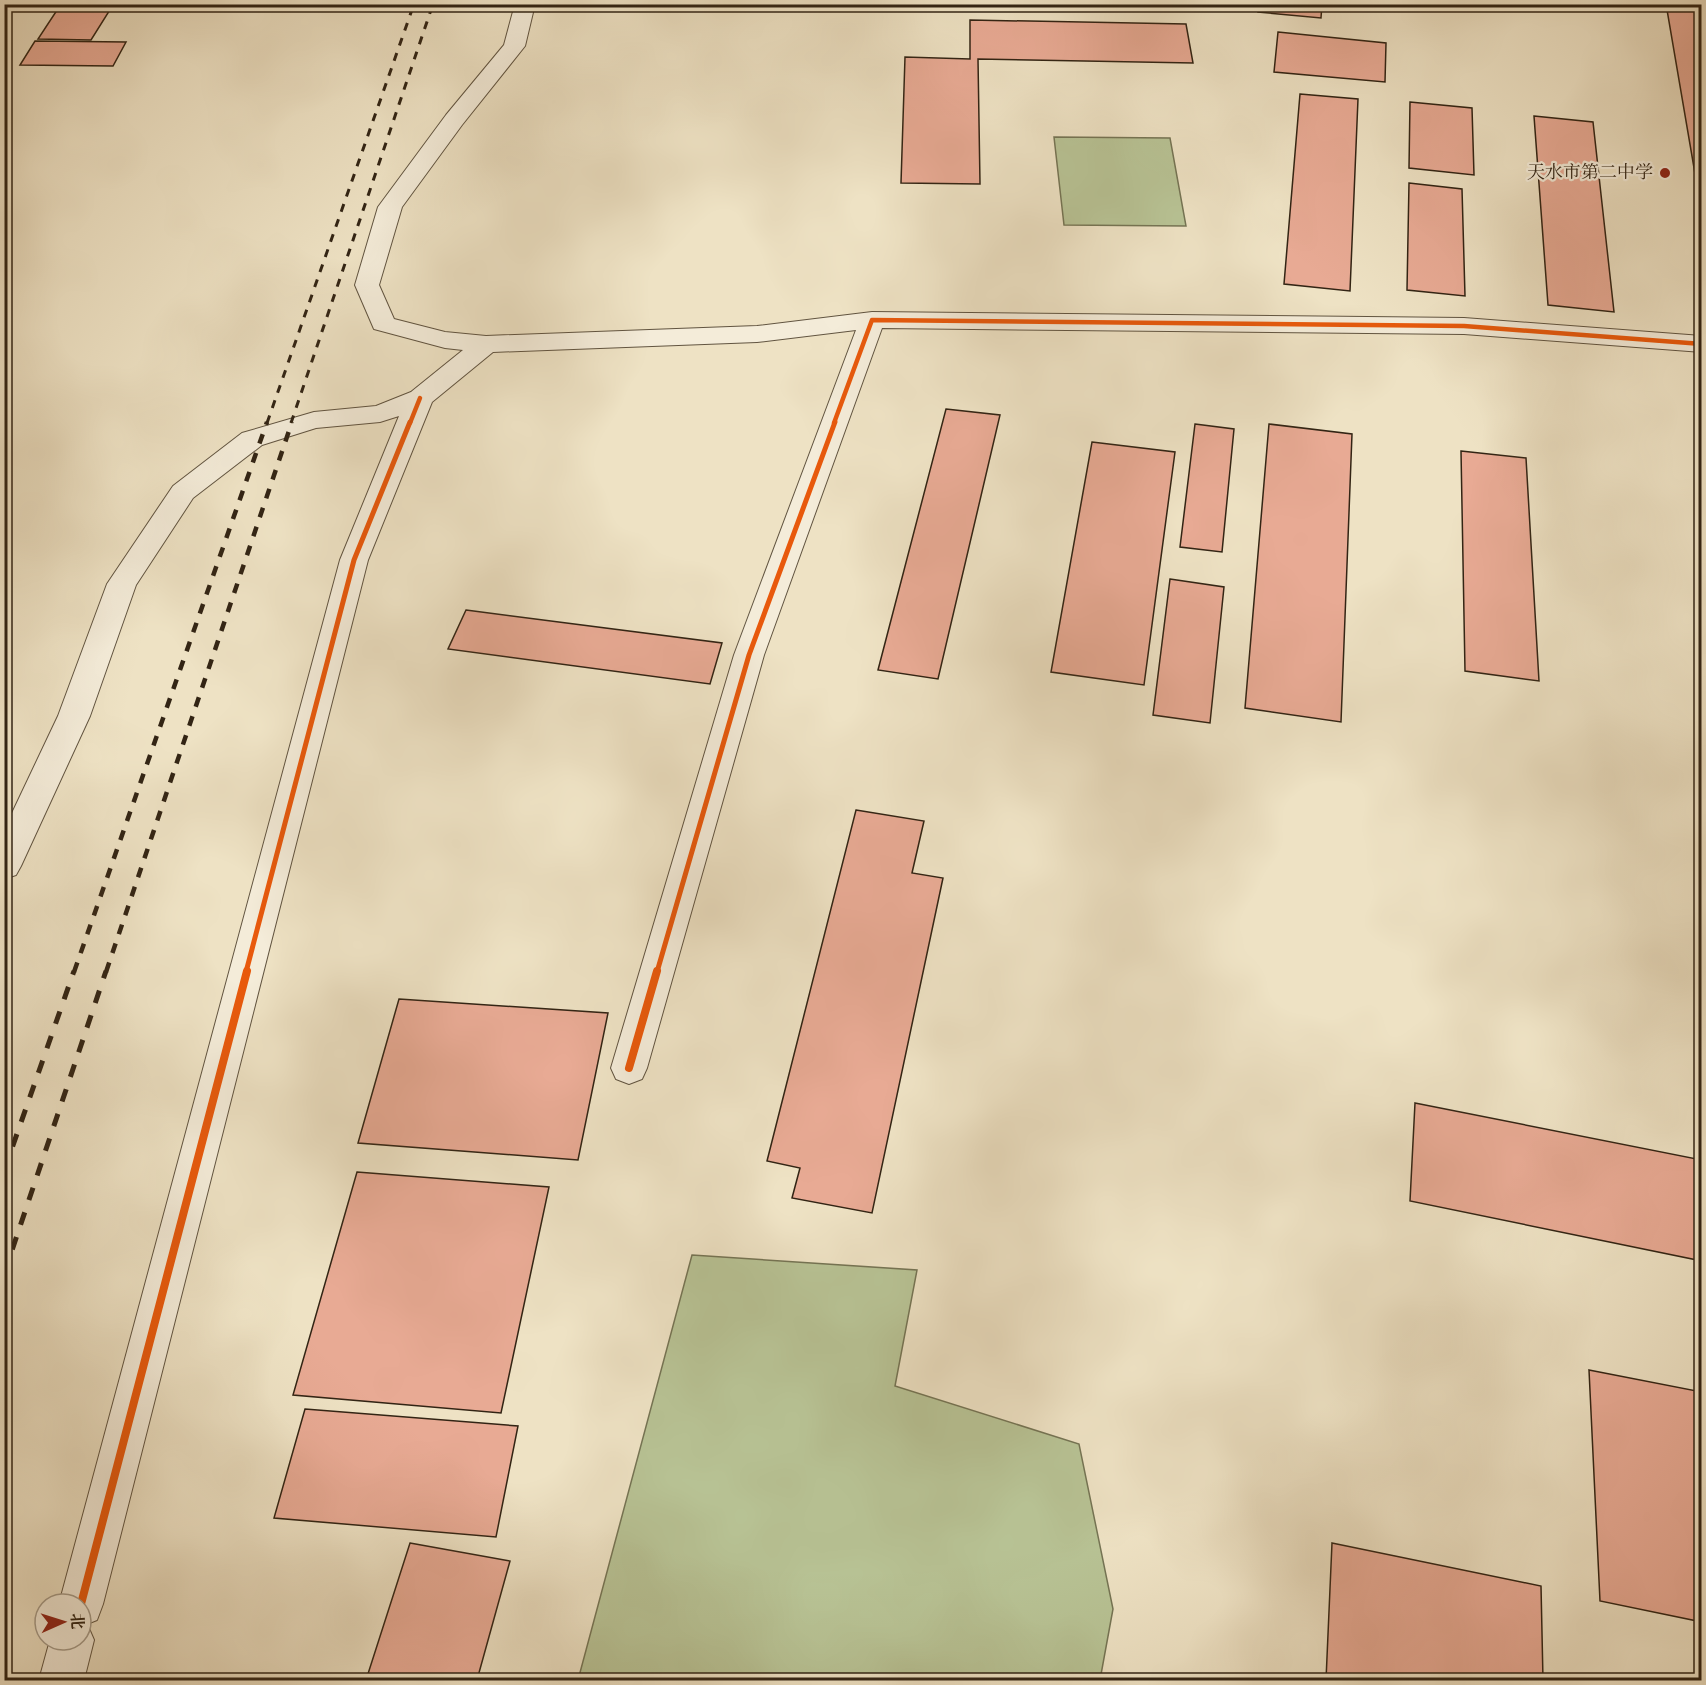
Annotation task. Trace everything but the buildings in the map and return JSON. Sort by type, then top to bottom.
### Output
[{"type":"street","points":[[525,4],[514,46],[454,120],[390,207],[367,285],[383,324],[445,340],[486,344],[757,334],[872,320],[1464,326],[1701,344]]},
{"type":"street","points":[[629,1068],[749,655],[872,320]]},
{"type":"street","points":[[4,866],[74,716],[122,584],[183,492],[252,439],[314,420],[380,414],[420,398],[486,344]]},
{"type":"street","points":[[84,1592],[354,560],[420,398]]},
{"type":"street","points":[[61,1680],[69,1652]]},
{"type":"green space","points":[[1054,137],[1170,138],[1186,226],[1064,225]]},
{"type":"green space","points":[[692,1255],[917,1270],[895,1386],[1079,1444],[1113,1609],[1100,1680],[578,1680]]},
{"type":"railway","points":[[267,423],[414,4]]},
{"type":"railway","points":[[291,423],[433,4]]},
{"type":"railway","points":[[74,972],[267,422]]},
{"type":"railway","points":[[106,972],[292,422]]},
{"type":"railway","points":[[4,1171],[74,971]]},
{"type":"railway","points":[[4,1274],[106,971]]},
{"type":"cycle path","points":[[629,1068],[749,655],[872,320],[1464,326],[1702,344]]},
{"type":"cycle path","points":[[84,1592],[354,560],[420,398]]},
{"type":"place","name":"天水市第二中学","points":[[1665,173]]}]
